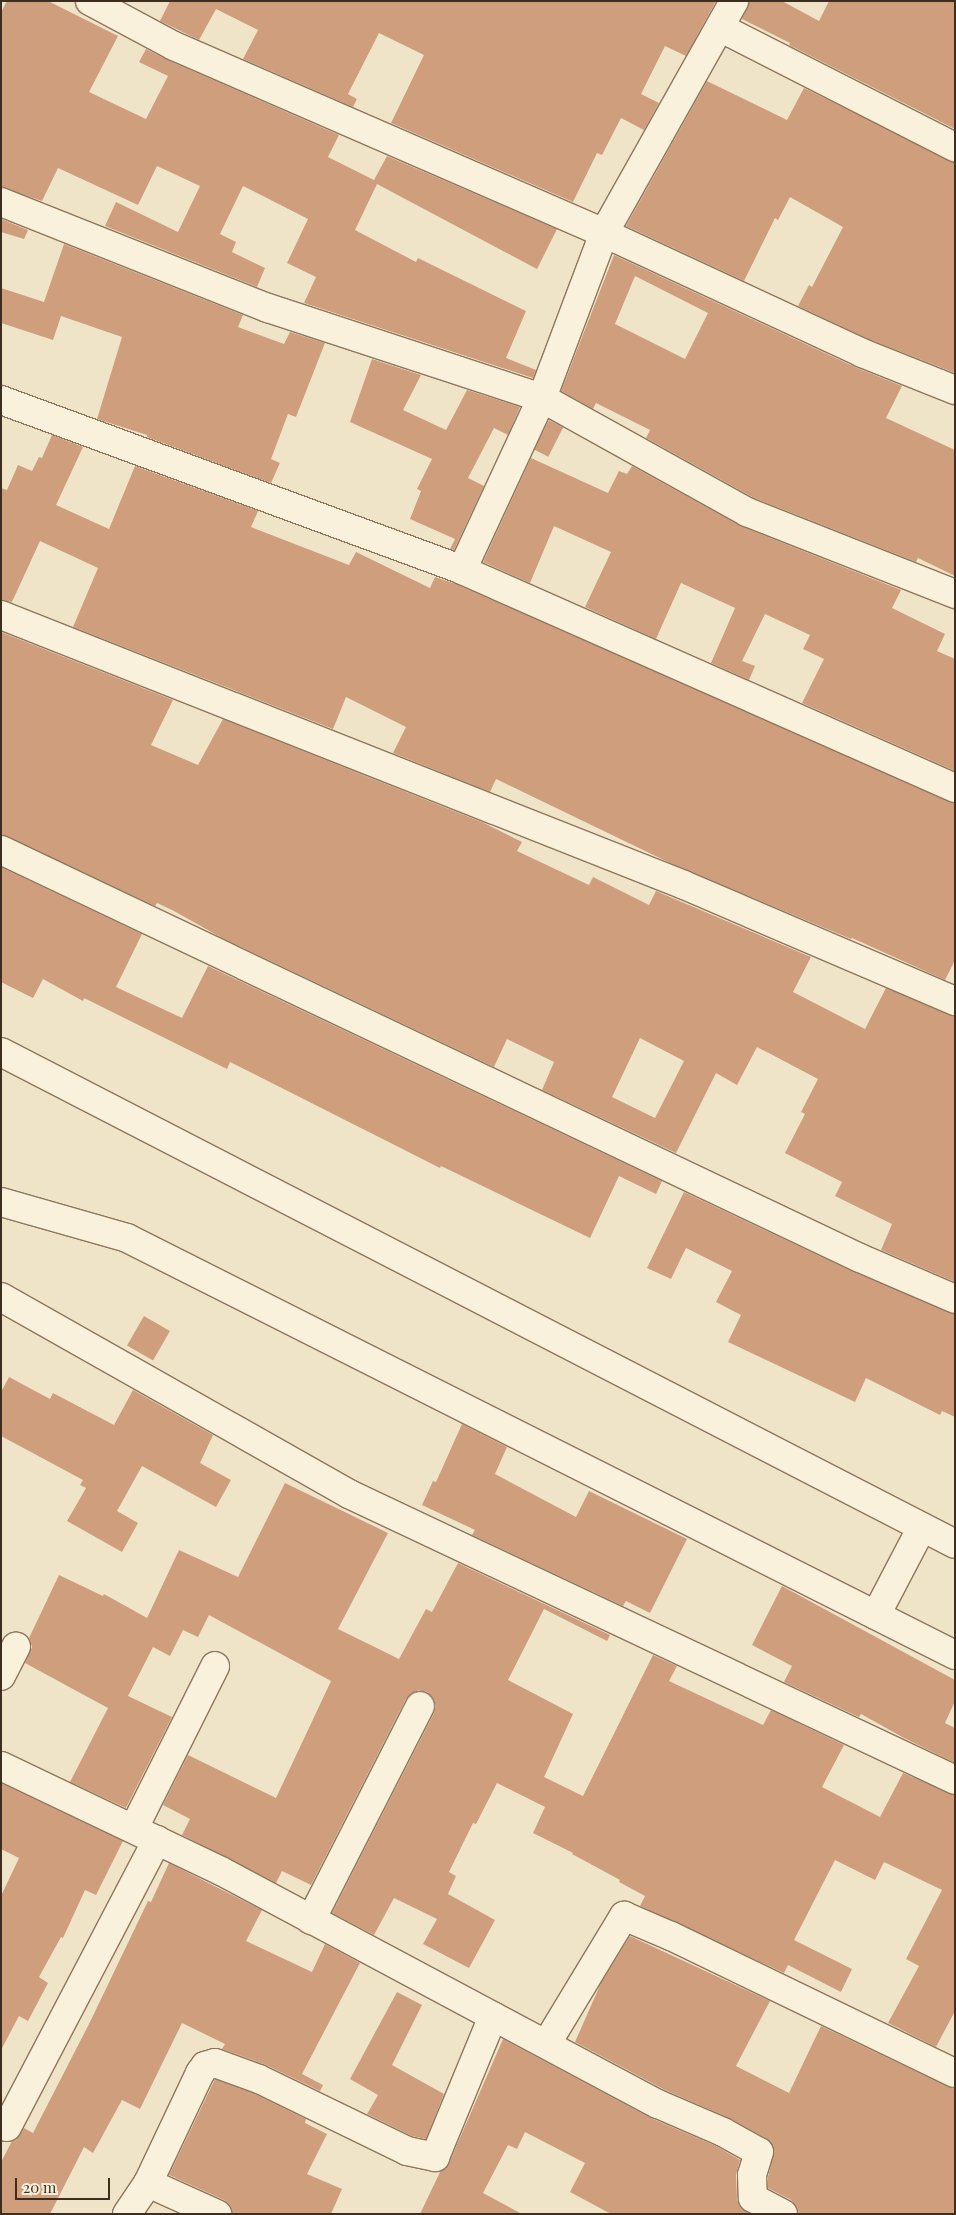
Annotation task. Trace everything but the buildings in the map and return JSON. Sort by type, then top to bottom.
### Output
[{"type":"street","points":[[90,1],[174,46],[604,233],[862,353],[955,390]]},
{"type":"street","points":[[462,570],[542,398],[604,233],[721,28],[734,1]]},
{"type":"street","points":[[721,28],[955,147]]},
{"type":"street","points":[[1,202],[268,308],[542,398],[747,512],[955,594]]},
{"type":"street","points":[[1,400],[462,570],[955,788]]},
{"type":"street","points":[[1,615],[684,885],[955,1001]]},
{"type":"street","points":[[1,850],[842,1249],[955,1299]]},
{"type":"street","points":[[1,1052],[955,1544]]},
{"type":"street","points":[[1,1202],[127,1238],[955,1655]]},
{"type":"street","points":[[1,1297],[349,1494],[955,1780]]},
{"type":"street","points":[[876,1615],[922,1527]]},
{"type":"street","points":[[1,1676],[16,1647]]},
{"type":"street","points":[[7,2127],[146,1834],[215,1666]]},
{"type":"street","points":[[311,1920],[420,1706]]},
{"type":"street","points":[[1,1766],[221,1871],[547,2043],[658,2104],[723,2132],[758,2152],[752,2175],[753,2198],[783,2214]]},
{"type":"street","points":[[547,2043],[624,1916],[698,1948],[955,2074]]},
{"type":"street","points":[[127,2214],[148,2183],[200,2073],[205,2066],[215,2063],[259,2079],[408,2151],[434,2157],[493,2016]]},
{"type":"street","points":[[148,2183],[217,2214]]}]
